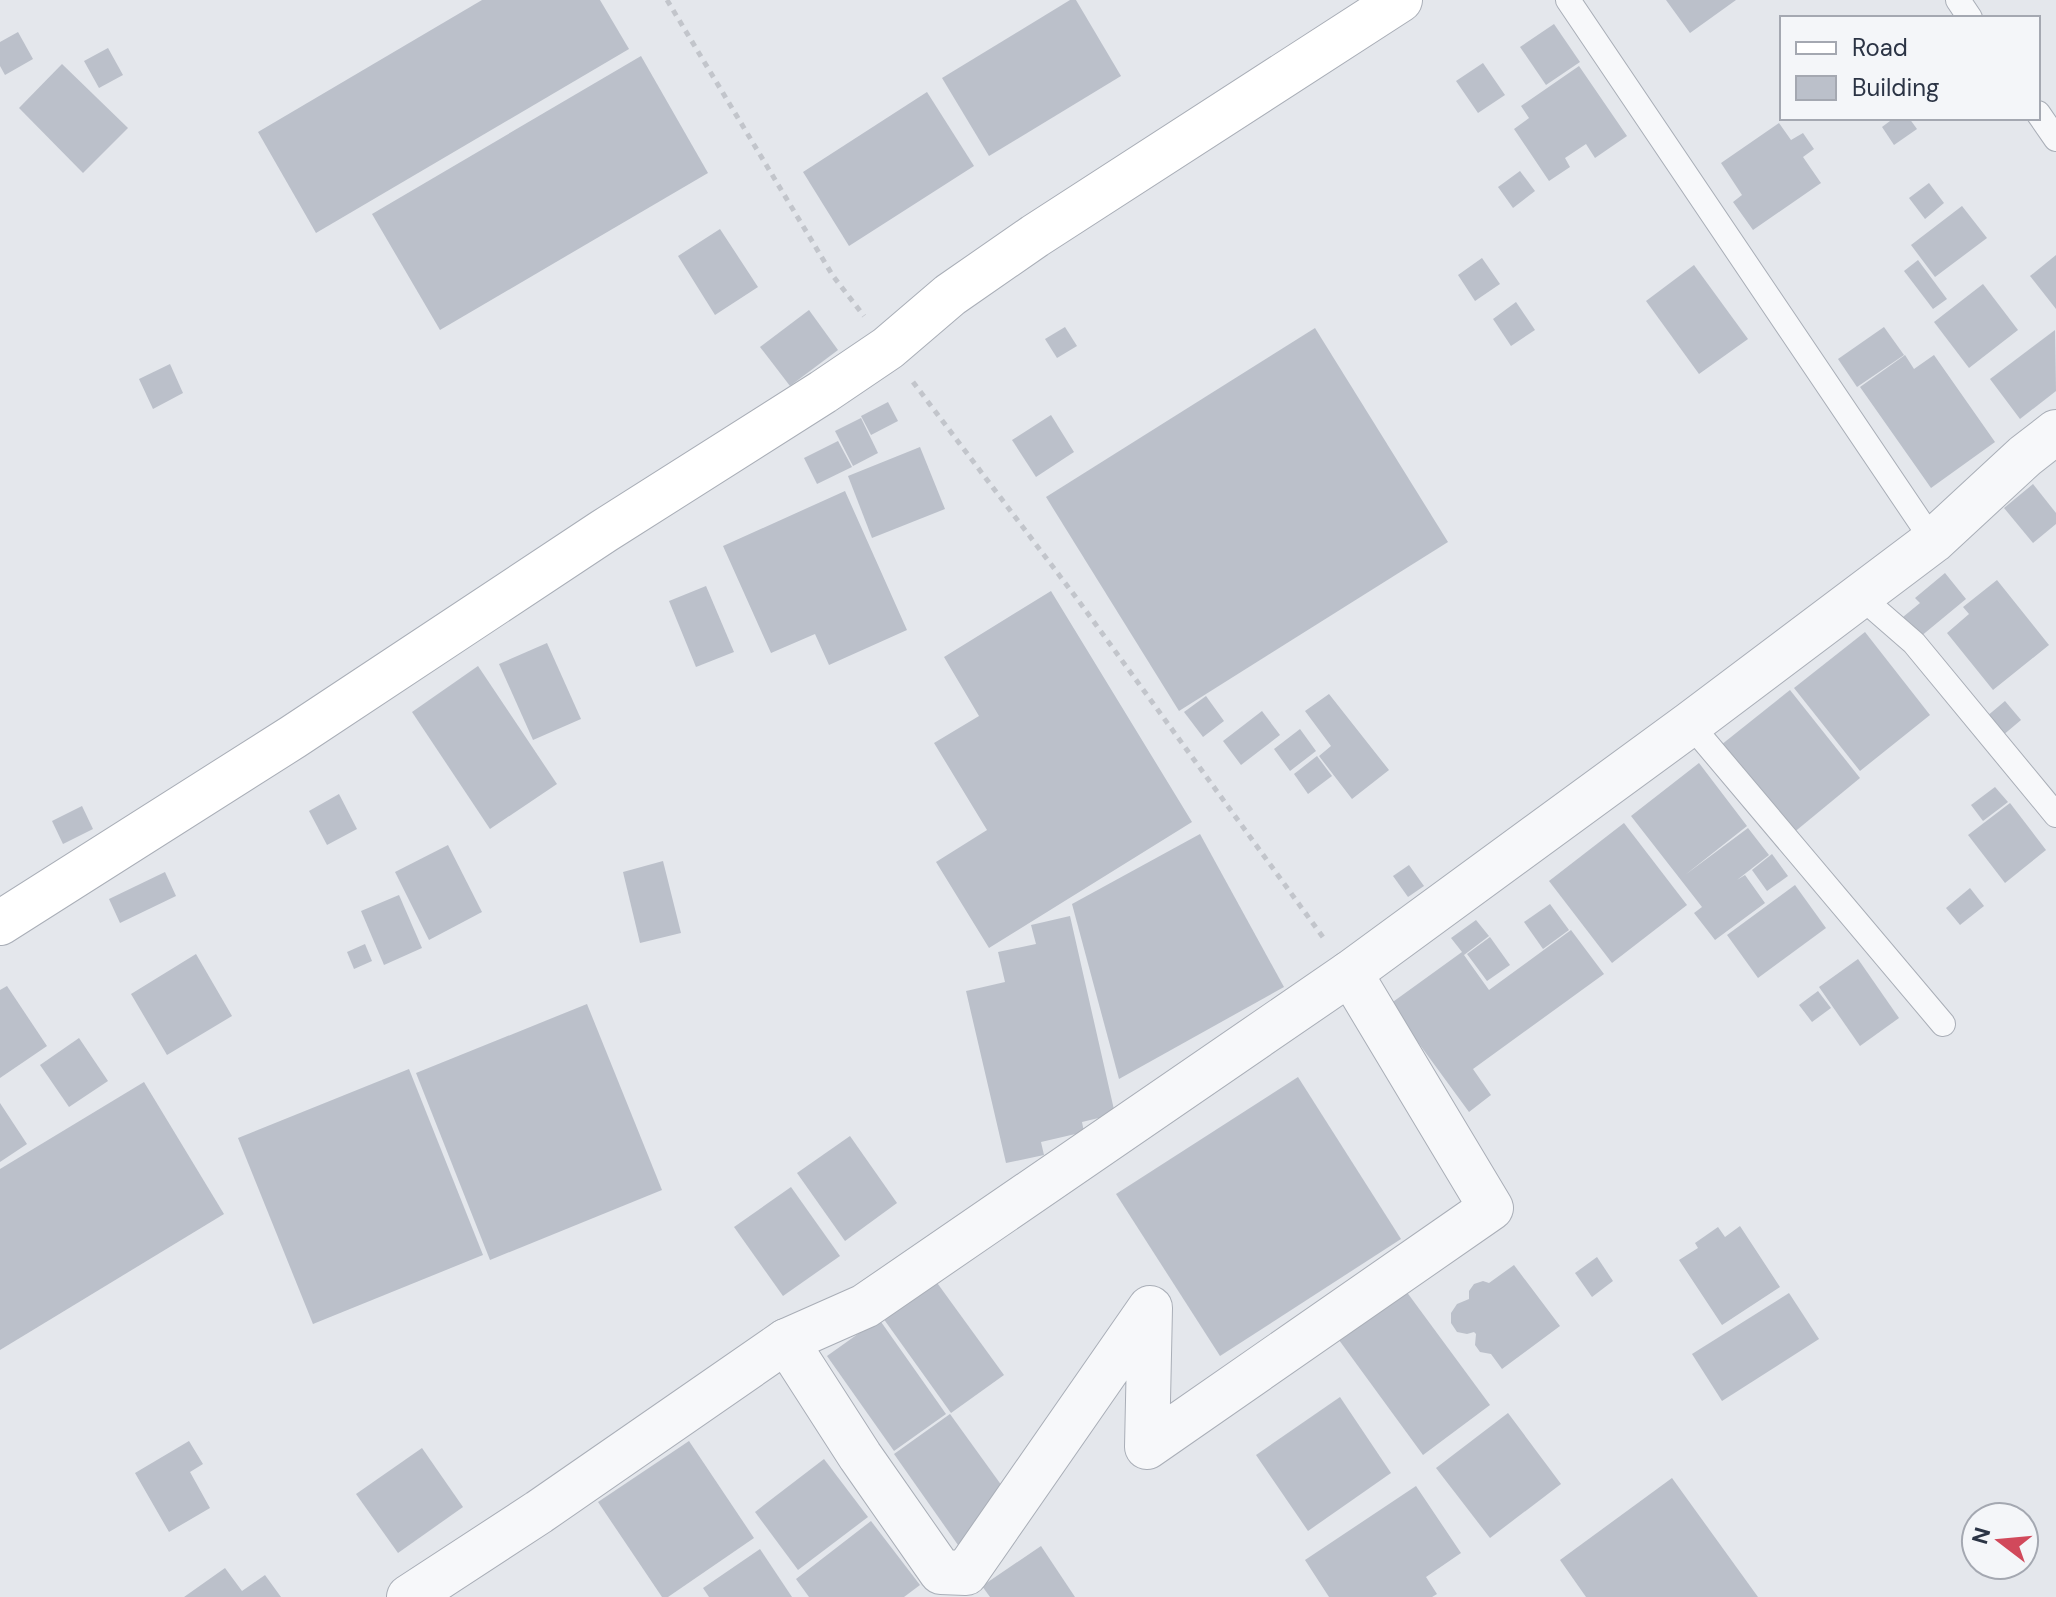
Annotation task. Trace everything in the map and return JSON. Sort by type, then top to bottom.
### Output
[{"type":"main road","points":[[0,923],[293,737],[888,348],[950,295],[1035,236],[1400,0]]},
{"type":"street","points":[[409,1597],[539,1512],[786,1341],[865,1306],[1350,973],[1933,541],[2025,456],[2056,432]]},
{"type":"street","points":[[786,1341],[860,1456],[941,1572],[966,1573],[1150,1308],[1147,1447],[1491,1208],[1350,973]]},
{"type":"lane","points":[[1568,0],[1933,541]]},
{"type":"lane","points":[[2040,116],[2056,139]]},
{"type":"lane","points":[[1860,596],[1914,643],[2056,815]]},
{"type":"lane","points":[[1690,724],[1943,1024]]},
{"type":"path","points":[[667,0],[833,276],[1078,600],[1350,973]]},
{"type":"building","points":[[482,0],[600,0],[629,49],[316,233],[258,132]]},
{"type":"building","points":[[1070,0],[1076,0],[1121,76],[989,156],[942,78]]},
{"type":"building","points":[[1666,0],[1736,0],[1690,33]]},
{"type":"building","points":[[1554,24],[1580,62],[1546,85],[1520,47]]},
{"type":"building","points":[[18,32],[33,59],[5,75],[0,66],[0,42]]},
{"type":"building","points":[[108,48],[123,75],[99,88],[84,61]]},
{"type":"building","points":[[641,56],[708,173],[440,330],[372,214]]},
{"type":"building","points":[[1483,63],[1505,95],[1478,113],[1456,81]]},
{"type":"building","points":[[62,64],[128,128],[83,173],[19,108]]},
{"type":"building","points":[[1579,66],[1627,136],[1595,158],[1586,144],[1565,158],[1570,167],[1549,181],[1514,129],[1529,118],[1521,106]]},
{"type":"building","points":[[927,92],[974,166],[849,246],[803,172]]},
{"type":"building","points":[[1891,120],[1910,120],[1917,129],[1894,145],[1882,127]]},
{"type":"building","points":[[1779,123],[1791,140],[1803,133],[1814,149],[1803,157],[1821,183],[1753,230],[1733,202],[1742,195],[1721,163]]},
{"type":"building","points":[[1520,171],[1535,191],[1513,208],[1498,187]]},
{"type":"building","points":[[1929,183],[1944,203],[1925,219],[1909,198]]},
{"type":"building","points":[[1962,206],[1987,238],[1935,277],[1911,245]]},
{"type":"building","points":[[720,229],[758,287],[715,315],[678,256]]},
{"type":"building","points":[[2056,255],[2056,309],[2030,276]]},
{"type":"building","points":[[1482,258],[1500,284],[1475,301],[1458,275]]},
{"type":"building","points":[[1918,260],[1947,299],[1933,309],[1904,271]]},
{"type":"building","points":[[1694,265],[1748,339],[1699,374],[1646,301]]},
{"type":"building","points":[[1983,284],[2018,330],[1969,368],[1934,322]]},
{"type":"building","points":[[1516,302],[1535,330],[1511,346],[1493,319]]},
{"type":"building","points":[[809,310],[838,350],[790,386],[760,347]]},
{"type":"building","points":[[1065,327],[1077,346],[1057,358],[1045,339]]},
{"type":"building","points":[[1884,327],[1904,355],[1857,387],[1838,359]]},
{"type":"building","points":[[1315,328],[1448,542],[1179,711],[1046,497]]},
{"type":"building","points":[[2055,330],[2056,391],[2020,419],[1990,379]]},
{"type":"building","points":[[1905,355],[1914,369],[1934,355],[1995,442],[1931,488],[1860,387]]},
{"type":"building","points":[[170,364],[183,393],[153,409],[139,379]]},
{"type":"building","points":[[888,402],[898,421],[871,435],[861,416]]},
{"type":"building","points":[[1051,415],[1074,452],[1036,477],[1012,440]]},
{"type":"building","points":[[861,418],[878,453],[853,466],[835,431]]},
{"type":"building","points":[[838,441],[852,467],[817,484],[804,458]]},
{"type":"building","points":[[920,447],[945,509],[872,538],[848,476]]},
{"type":"building","points":[[2033,484],[2056,513],[2056,524],[2033,543],[2004,508]]},
{"type":"building","points":[[845,491],[907,630],[829,665],[815,634],[771,653],[723,546]]},
{"type":"building","points":[[1945,573],[1966,599],[1920,637],[1903,617],[1920,603],[1915,598]]},
{"type":"building","points":[[1997,580],[2049,645],[1993,690],[1947,633],[1969,614],[1963,607]]},
{"type":"building","points":[[706,586],[734,652],[696,667],[669,601]]},
{"type":"building","points":[[1051,591],[1192,822],[989,948],[936,862],[987,830],[934,743],[979,716],[944,657]]},
{"type":"building","points":[[1865,632],[1930,715],[1860,771],[1794,688]]},
{"type":"building","points":[[547,643],[581,719],[533,740],[499,664]]},
{"type":"building","points":[[478,666],[557,784],[490,829],[412,712]]},
{"type":"building","points":[[1790,690],[1860,778],[1792,834],[1721,745]]},
{"type":"building","points":[[1329,694],[1389,770],[1352,799],[1319,756],[1331,746],[1305,711]]},
{"type":"building","points":[[1206,696],[1224,721],[1203,737],[1184,712]]},
{"type":"building","points":[[2005,701],[2021,720],[2002,736],[1986,717]]},
{"type":"building","points":[[1262,711],[1280,735],[1241,765],[1223,741]]},
{"type":"building","points":[[1300,729],[1316,751],[1290,771],[1274,749]]},
{"type":"building","points":[[1317,756],[1332,776],[1308,794],[1294,774]]},
{"type":"building","points":[[1699,763],[1747,826],[1685,875],[1748,828],[1769,855],[1737,880],[1745,875],[1765,903],[1715,940],[1694,913],[1702,907],[1631,816]]},
{"type":"building","points":[[1995,787],[2008,802],[1983,821],[1971,805]]},
{"type":"building","points":[[339,794],[357,829],[327,845],[309,811]]},
{"type":"building","points":[[2010,803],[2046,850],[2005,883],[1968,835]]},
{"type":"building","points":[[82,806],[93,829],[63,844],[52,821]]},
{"type":"building","points":[[1624,823],[1687,905],[1612,963],[1549,881]]},
{"type":"building","points":[[1200,834],[1284,987],[1119,1079],[1072,904]]},
{"type":"building","points":[[448,845],[482,912],[429,940],[395,872]]},
{"type":"building","points":[[1772,854],[1788,876],[1767,891],[1752,870]]},
{"type":"building","points":[[663,861],[681,933],[640,943],[623,872]]},
{"type":"building","points":[[1409,865],[1424,886],[1408,897],[1393,876]]},
{"type":"building","points":[[165,872],[176,896],[120,923],[109,899]]},
{"type":"building","points":[[1795,885],[1826,928],[1758,978],[1727,935]]},
{"type":"building","points":[[1970,888],[1984,906],[1960,925],[1946,908]]},
{"type":"building","points":[[399,895],[422,948],[384,965],[361,911]]},
{"type":"building","points":[[1550,904],[1569,930],[1543,949],[1524,922]]},
{"type":"building","points":[[1070,916],[1115,1114],[1082,1122],[1084,1132],[1041,1142],[1044,1155],[1006,1163],[966,991],[1005,982],[998,952],[1036,944],[1031,925]]},
{"type":"building","points":[[1476,920],[1489,936],[1464,955],[1489,990],[1571,930],[1604,974],[1473,1069],[1491,1095],[1469,1112],[1390,1004],[1462,952],[1451,938]]},
{"type":"building","points":[[1490,937],[1510,965],[1487,981],[1467,954]]},
{"type":"building","points":[[365,944],[372,961],[354,969],[347,952]]},
{"type":"building","points":[[196,954],[232,1016],[167,1055],[131,994]]},
{"type":"building","points":[[1858,959],[1899,1018],[1860,1046],[1819,987]]},
{"type":"building","points":[[7,986],[47,1046],[0,1078],[0,990]]},
{"type":"building","points":[[1818,991],[1831,1008],[1812,1022],[1799,1005]]},
{"type":"building","points":[[587,1004],[662,1190],[490,1260],[416,1073]]},
{"type":"building","points":[[79,1038],[108,1081],[69,1107],[40,1065]]},
{"type":"building","points":[[409,1069],[483,1255],[313,1324],[238,1138]]},
{"type":"building","points":[[1298,1077],[1401,1239],[1220,1356],[1116,1194]]},
{"type":"building","points":[[144,1082],[224,1214],[0,1350],[0,1169]]},
{"type":"building","points":[[0,1103],[27,1144],[0,1162]]},
{"type":"building","points":[[850,1136],[897,1203],[845,1241],[797,1173]]},
{"type":"building","points":[[791,1187],[840,1256],[783,1296],[734,1227]]},
{"type":"building","points":[[1740,1226],[1780,1287],[1722,1325],[1679,1260],[1698,1248],[1695,1243],[1718,1227],[1725,1237]]},
{"type":"building","points":[[1597,1257],[1613,1281],[1592,1297],[1575,1273]]},
{"type":"building","points":[[1514,1265],[1560,1326],[1502,1369],[1491,1354],[1480,1352],[1475,1345],[1474,1332],[1457,1332],[1451,1323],[1451,1313],[1457,1304],[1469,1299],[1469,1291],[1474,1284],[1489,1283]]},
{"type":"building","points":[[935,1280],[1004,1375],[951,1413],[883,1318]]},
{"type":"building","points":[[1406,1291],[1490,1405],[1423,1455],[1339,1340]]},
{"type":"building","points":[[1789,1293],[1819,1339],[1722,1401],[1692,1354]]},
{"type":"building","points":[[879,1319],[946,1414],[894,1451],[827,1356]]},
{"type":"building","points":[[1340,1397],[1391,1473],[1308,1531],[1256,1455]]},
{"type":"building","points":[[1508,1413],[1561,1484],[1490,1538],[1436,1468]]},
{"type":"building","points":[[950,1414],[1015,1504],[958,1545],[894,1454]]},
{"type":"building","points":[[189,1441],[203,1464],[190,1472],[210,1508],[169,1532],[135,1473]]},
{"type":"building","points":[[689,1441],[754,1538],[668,1597],[662,1597],[598,1502]]},
{"type":"building","points":[[422,1448],[463,1507],[398,1553],[356,1494]]},
{"type":"building","points":[[824,1459],[868,1517],[798,1570],[755,1512]]},
{"type":"building","points":[[1672,1478],[1758,1597],[1586,1597],[1560,1560]]},
{"type":"building","points":[[1416,1486],[1461,1553],[1426,1577],[1437,1594],[1432,1597],[1329,1597],[1305,1560]]},
{"type":"building","points":[[871,1521],[920,1585],[904,1597],[809,1597],[796,1579]]},
{"type":"building","points":[[1041,1546],[1075,1597],[990,1597],[982,1586]]},
{"type":"building","points":[[760,1549],[792,1597],[709,1597],[703,1588]]},
{"type":"building","points":[[225,1568],[242,1591],[265,1575],[281,1597],[184,1597]]}]
